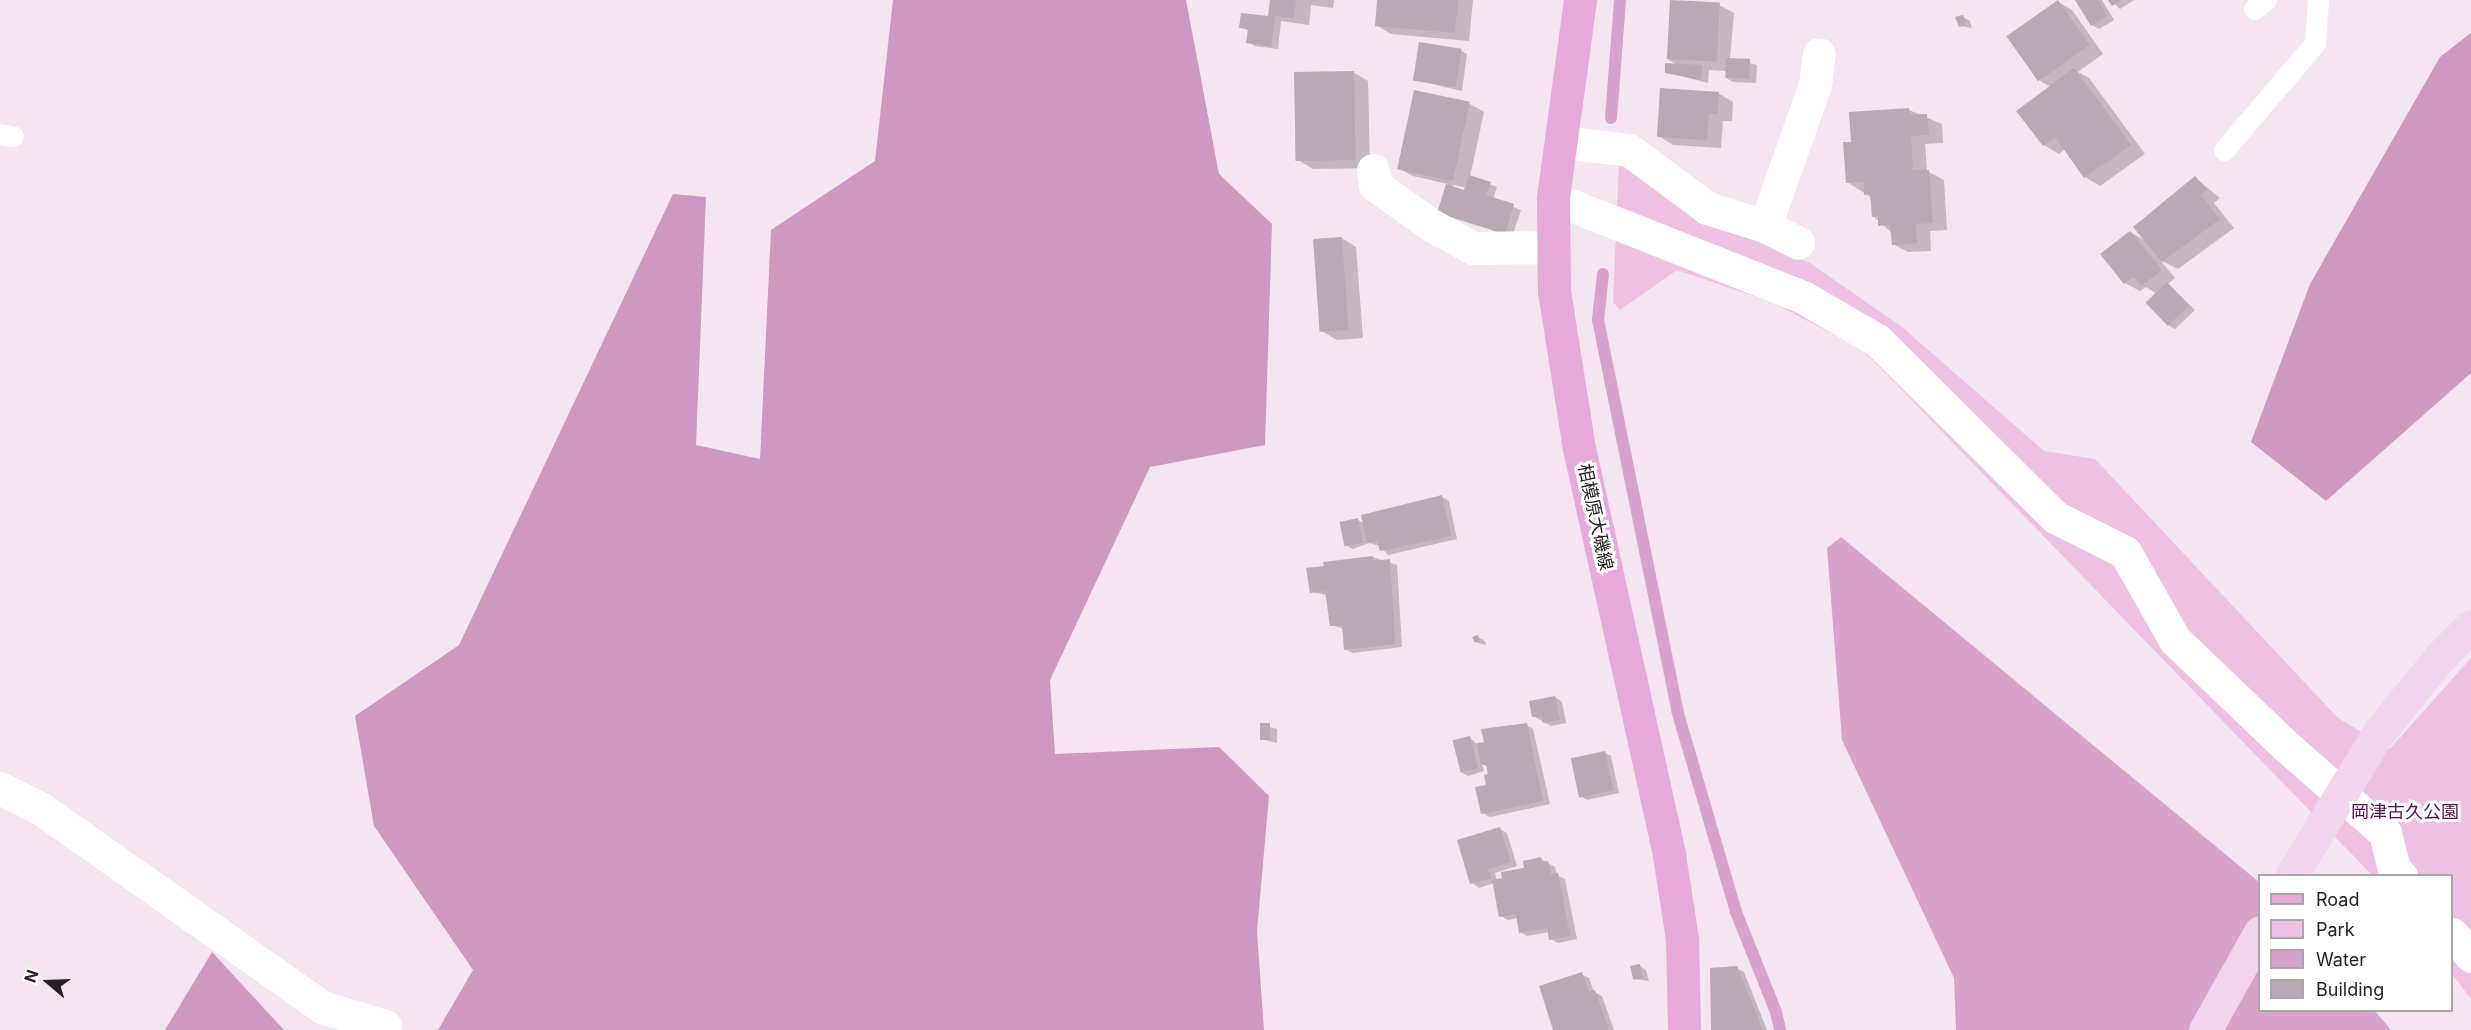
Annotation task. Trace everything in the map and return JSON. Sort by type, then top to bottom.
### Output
[{"type":"main road","name":"相模原大磯線","points":[[1580,0],[1553,198],[1554,291],[1580,448],[1669,855],[1682,939],[1684,1030]]},
{"type":"street","points":[[1765,226],[1823,75]]},
{"type":"street","points":[[1561,142],[1629,150],[1707,207],[1765,226],[1798,243]]},
{"type":"street","points":[[1373,170],[1375,185],[1431,225],[1473,248],[1553,247]]},
{"type":"street","points":[[1553,198],[1803,297],[1877,340],[2055,517],[2125,552],[2175,640],[2286,746],[2385,833],[2394,868],[2399,874]]},
{"type":"street","points":[[2292,874],[2379,732],[2439,657],[2471,626]]},
{"type":"street","points":[[0,788],[40,808],[322,1007],[385,1026]]},
{"type":"street","points":[[2205,1030],[2258,934]]},
{"type":"street","points":[[2453,936],[2471,956]]},
{"type":"lane","points":[[2224,150],[2315,43],[2318,0]]},
{"type":"green space","name":"岡津古久公園","points":[[1619,161],[1699,218],[1810,263],[1902,327],[2044,451],[2095,459],[2338,718],[2390,749],[2471,658],[2471,999],[2453,975],[2453,874],[2371,874],[1862,349],[1771,302],[1677,270],[1620,310],[1613,302]]},
{"type":"shaded area","points":[[893,0],[1186,0],[1219,174],[1272,224],[1265,445],[1150,467],[1050,680],[1055,754],[1219,747],[1269,796],[1257,931],[1264,1030],[438,1030],[473,970],[374,826],[355,716],[459,645],[673,194],[706,197],[696,445],[760,459],[771,230],[875,161]]},
{"type":"shaded area","points":[[2471,33],[2471,373],[2326,501],[2251,442],[2310,284],[2440,57]]},
{"type":"shaded area","points":[[212,952],[284,1030],[165,1030]]},
{"type":"water","points":[[1841,537],[2258,881],[2258,1012],[2376,1012],[2391,1030],[1956,1030],[1954,978],[1842,740],[1827,548]]},
{"type":"building","points":[[1270,0],[1296,0],[1294,18],[1275,16],[1271,46],[1246,43],[1248,29],[1239,28],[1241,13],[1268,16]]},
{"type":"building","points":[[1377,0],[1458,0],[1455,33],[1375,26]]},
{"type":"building","points":[[1670,0],[1720,3],[1717,62],[1667,59]]},
{"type":"building","points":[[2058,0],[2090,45],[2038,81],[2006,36]]},
{"type":"building","points":[[2075,0],[2098,0],[2107,16],[2091,26]]},
{"type":"building","points":[[2108,0],[2121,0],[2112,6]]},
{"type":"building","points":[[1963,15],[1966,25],[1959,27],[1955,17]]},
{"type":"building","points":[[1419,42],[1461,49],[1455,87],[1413,81]]},
{"type":"building","points":[[1726,58],[1750,59],[1749,79],[1725,78]]},
{"type":"building","points":[[1665,63],[1702,65],[1701,80],[1665,73]]},
{"type":"building","points":[[2074,68],[2131,145],[2084,178],[2055,137],[2043,146],[2016,111]]},
{"type":"building","points":[[1354,71],[1356,160],[1296,161],[1294,72]]},
{"type":"building","points":[[1660,88],[1719,92],[1718,114],[1709,114],[1707,140],[1657,137]]},
{"type":"building","points":[[1414,90],[1470,102],[1453,181],[1397,169]]},
{"type":"building","points":[[1909,108],[1910,115],[1927,114],[1929,135],[1911,136],[1913,170],[1929,170],[1933,223],[1916,224],[1917,243],[1892,245],[1890,225],[1878,226],[1878,216],[1872,217],[1870,194],[1864,195],[1864,182],[1846,183],[1843,142],[1851,142],[1849,112]]},
{"type":"building","points":[[1469,175],[1491,182],[1486,195],[1514,204],[1505,234],[1437,213],[1446,184],[1464,190]]},
{"type":"building","points":[[2195,176],[2207,189],[2200,195],[2220,219],[2162,262],[2133,227]]},
{"type":"building","points":[[2130,231],[2162,270],[2141,286],[2134,277],[2124,284],[2100,254]]},
{"type":"building","points":[[1342,237],[1348,330],[1320,332],[1313,239]]},
{"type":"building","points":[[2167,282],[2189,305],[2168,326],[2145,303]]},
{"type":"building","points":[[1442,495],[1451,536],[1380,551],[1377,541],[1367,543],[1361,515]]},
{"type":"building","points":[[1358,518],[1363,542],[1345,546],[1339,522]]},
{"type":"building","points":[[1373,556],[1373,561],[1390,559],[1395,644],[1344,650],[1342,625],[1330,626],[1325,591],[1310,593],[1306,568],[1324,566],[1323,562]]},
{"type":"building","points":[[1478,635],[1480,641],[1474,643],[1472,637]]},
{"type":"building","points":[[1555,696],[1560,720],[1543,723],[1542,716],[1532,717],[1529,701]]},
{"type":"building","points":[[1260,723],[1270,723],[1270,740],[1260,740]]},
{"type":"building","points":[[1527,723],[1543,801],[1481,814],[1475,787],[1486,785],[1484,775],[1488,774],[1486,764],[1481,765],[1477,743],[1484,742],[1481,729]]},
{"type":"building","points":[[1470,736],[1478,768],[1461,772],[1453,740]]},
{"type":"building","points":[[1605,751],[1613,790],[1579,797],[1571,758]]},
{"type":"building","points":[[1500,827],[1511,862],[1488,869],[1491,878],[1470,884],[1457,840]]},
{"type":"building","points":[[1541,857],[1542,862],[1548,861],[1551,875],[1558,873],[1570,936],[1549,940],[1547,928],[1519,933],[1516,914],[1499,917],[1492,880],[1502,878],[1501,872],[1524,868],[1523,861]]},
{"type":"building","points":[[1640,964],[1643,978],[1633,980],[1630,966]]},
{"type":"building","points":[[1737,966],[1763,1030],[1711,1030],[1710,968]]},
{"type":"building","points":[[1582,972],[1589,992],[1595,990],[1609,1030],[1553,1030],[1539,986]]},
{"type":"waterway","points":[[1611,118],[1620,0]]},
{"type":"waterway","points":[[1603,274],[1598,320],[1677,710],[1736,912],[1776,1012],[1780,1030]]}]
